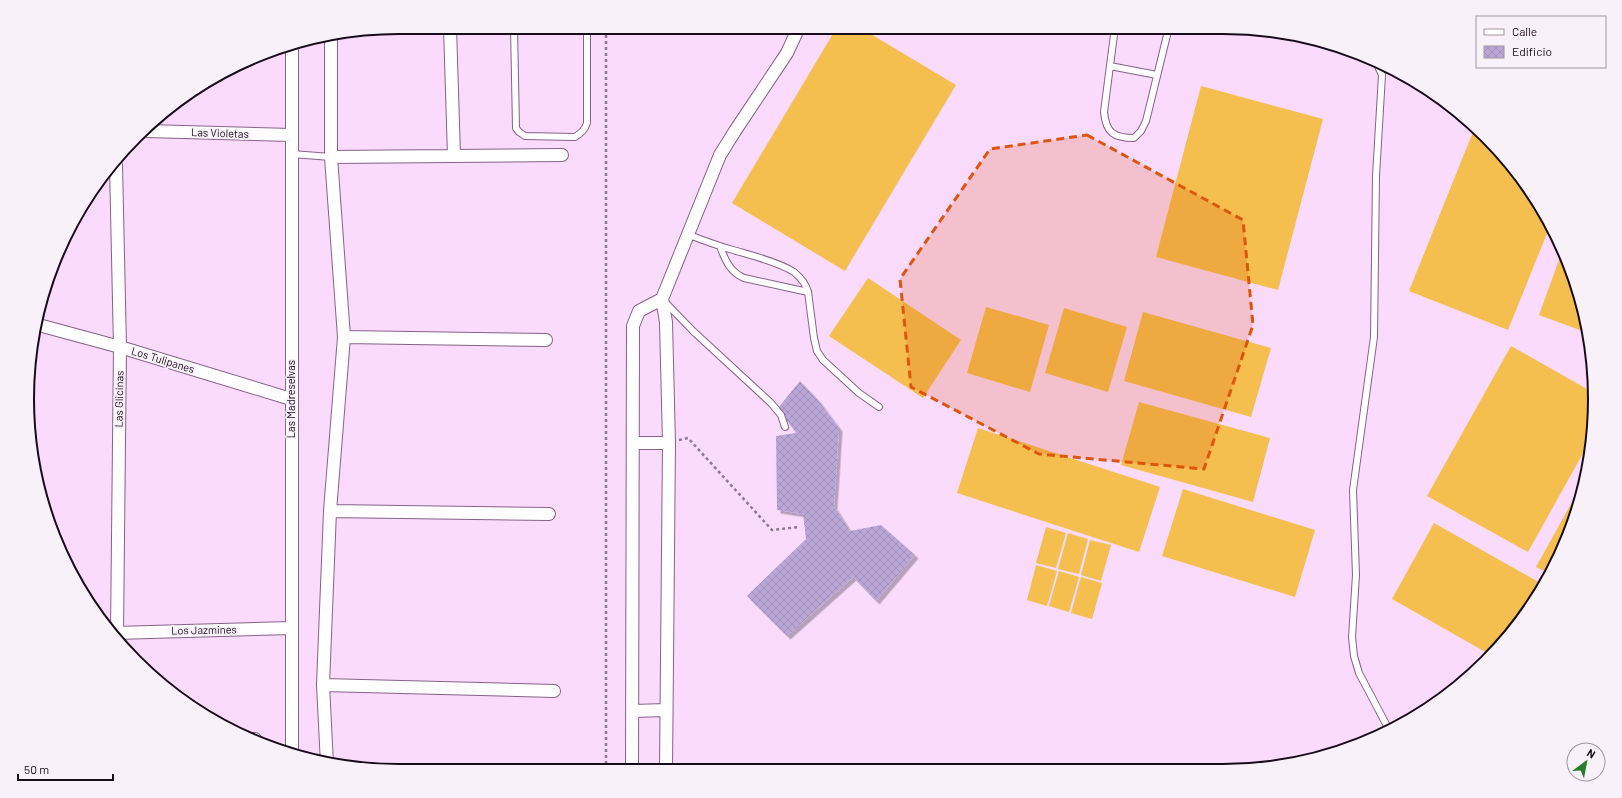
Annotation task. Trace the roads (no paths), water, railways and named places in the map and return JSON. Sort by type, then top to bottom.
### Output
[{"type":"street","points":[[450,34],[454,156]]},
{"type":"street","points":[[666,764],[669,444],[666,322],[662,299],[725,146],[787,53],[796,34]]},
{"type":"street","points":[[327,757],[323,685],[330,511],[344,337],[331,157],[331,40]]},
{"type":"street","name":"Las Madreselvas","points":[[292,50],[292,748]]},
{"type":"street","name":"Las Violetas","points":[[151,131],[292,135]]},
{"type":"street","points":[[331,157],[562,155]]},
{"type":"street","name":"Las Glicinas","points":[[116,169],[120,347],[116,629]]},
{"type":"street","points":[[632,764],[634,443],[633,326],[639,311],[662,299]]},
{"type":"street","name":"Los Tulipanes","points":[[41,326],[120,347],[291,399]]},
{"type":"street","points":[[344,337],[546,340]]},
{"type":"street","points":[[634,443],[669,444]]},
{"type":"street","points":[[330,511],[549,514]]},
{"type":"street","name":"Los Jazmines","points":[[118,632],[292,628]]},
{"type":"street","points":[[323,685],[554,691]]},
{"type":"street","points":[[633,711],[666,710]]},
{"type":"lane","points":[[514,34],[516,128],[525,136],[575,137],[586,128],[587,123],[587,34]]},
{"type":"lane","points":[[1114,34],[1104,112],[1105,123],[1113,134],[1122,138],[1134,138],[1141,131],[1146,121],[1167,34]]},
{"type":"lane","points":[[1110,66],[1157,75]]},
{"type":"lane","points":[[1380,70],[1382,75],[1376,176],[1374,337],[1353,490],[1356,575],[1352,637],[1354,656],[1359,673],[1386,725]]},
{"type":"lane","points":[[292,154],[331,157]]},
{"type":"lane","points":[[689,235],[759,258],[793,272],[804,283],[808,292],[814,338],[820,355],[836,373],[859,393],[879,407]]},
{"type":"lane","points":[[720,246],[726,262],[738,275],[744,278],[808,292]]},
{"type":"lane","points":[[662,299],[693,331],[771,403],[781,415],[785,427]]}]
